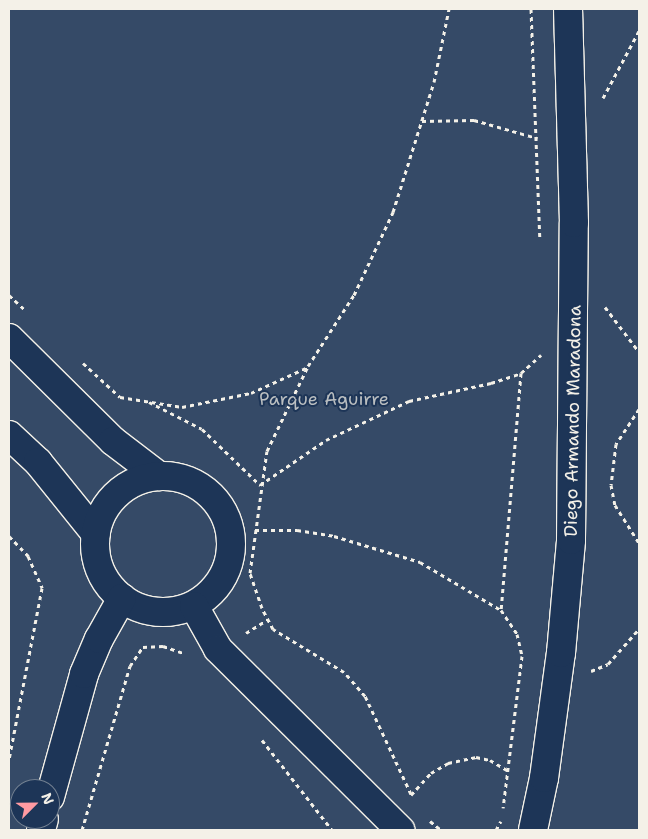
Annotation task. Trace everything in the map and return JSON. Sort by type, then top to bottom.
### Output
[{"type":"street","name":"Diego Armando Maradona","points":[[533,830],[544,778],[561,653],[571,540],[574,222],[568,9]]},
{"type":"street","points":[[9,338],[113,441],[159,476]]},
{"type":"street","points":[[9,435],[38,462],[96,534]]},
{"type":"street","points":[[159,476],[180,478],[200,486],[223,511],[230,526],[231,550],[226,572],[212,592],[194,606],[156,612],[138,608],[122,598],[100,570],[96,534],[103,512],[117,494],[137,481],[159,476]]},
{"type":"street","points":[[55,779],[84,674],[99,639],[122,598]]},
{"type":"street","points":[[194,606],[218,649],[400,830]]},
{"type":"path","points":[[415,802],[365,696],[344,672],[273,629],[262,608],[250,573],[260,485],[267,451],[308,366],[354,295],[393,212],[434,82],[449,9]]},
{"type":"path","points":[[531,9],[540,244]]},
{"type":"path","points":[[422,121],[474,120],[537,138]]},
{"type":"path","points":[[9,295],[30,314]]},
{"type":"path","points":[[603,306],[639,352]]},
{"type":"path","points":[[632,341],[639,343]]},
{"type":"path","points":[[260,485],[326,440],[409,401],[491,383],[521,373],[544,351]]},
{"type":"path","points":[[78,359],[120,397],[182,407],[251,393],[308,366]]},
{"type":"path","points":[[501,610],[521,373]]},
{"type":"path","points":[[148,402],[202,429],[260,485]]},
{"type":"path","points":[[639,409],[616,444],[611,485],[616,505],[639,543]]},
{"type":"path","points":[[255,530],[297,530],[334,536],[420,562],[501,610],[517,634],[522,656],[503,810]]},
{"type":"path","points":[[9,536],[28,556],[42,588],[9,760]]},
{"type":"path","points":[[82,830],[130,666],[142,647],[163,646],[191,656]]},
{"type":"path","points":[[260,737],[332,830]]},
{"type":"path","points":[[411,795],[431,773],[448,764],[476,757],[490,760],[508,771]]},
{"type":"path","points":[[424,814],[441,830]]},
{"type":"path","points":[[496,830],[502,819]]},
{"type":"green space","name":"Parque Aguirre","points":[[9,9],[639,9],[639,830],[9,830]]}]
